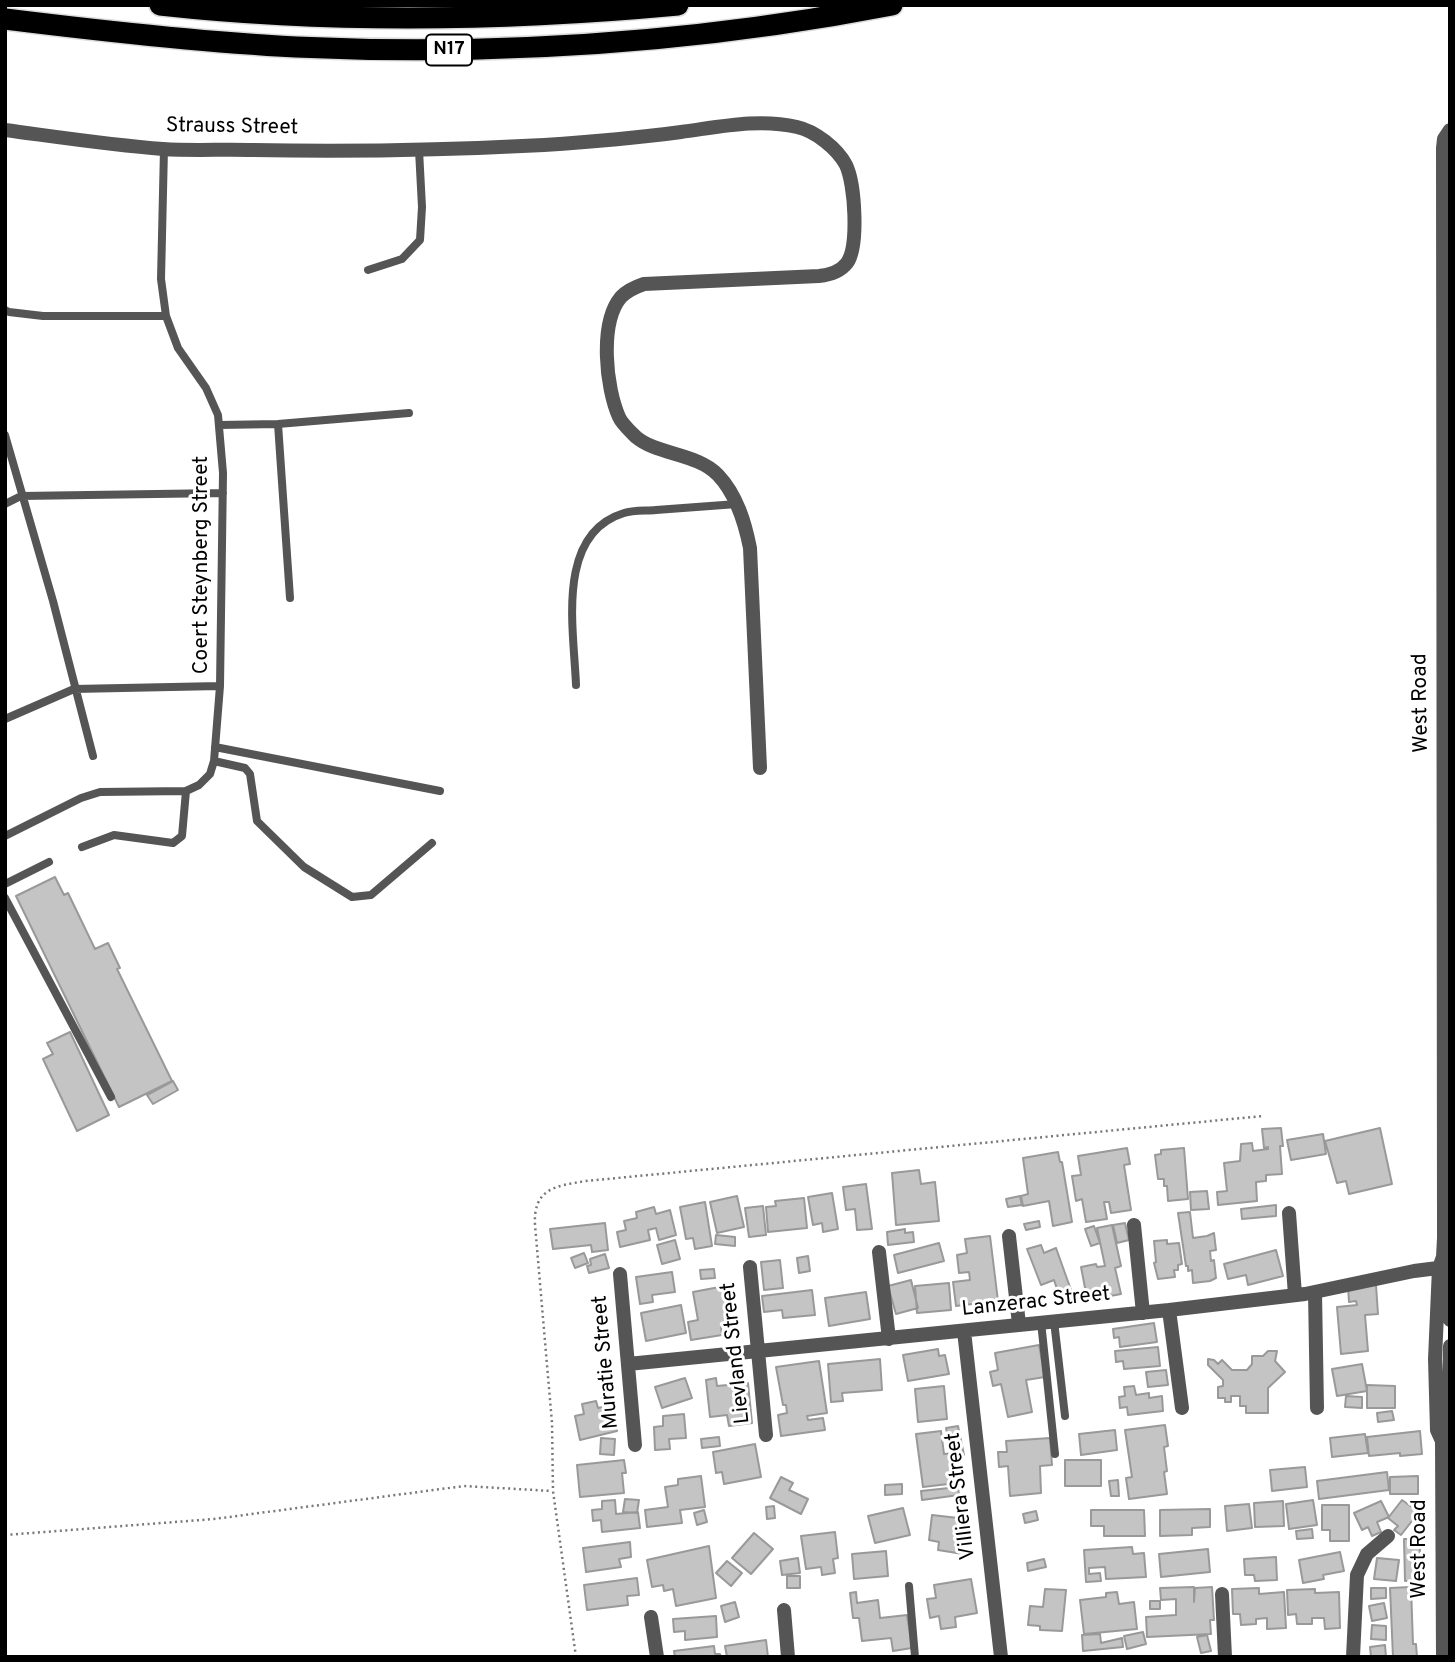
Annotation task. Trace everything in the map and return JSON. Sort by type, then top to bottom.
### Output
[{"type":"highway","name":"N17","points":[[160,5],[298,16],[394,19],[539,17],[678,5]]},
{"type":"highway","name":"N17","points":[[5,19],[180,39],[295,47],[470,50],[686,36],[782,24],[892,5]]},
{"type":"street","name":"Strauss Street","points":[[5,131],[164,149],[355,152],[559,144],[751,124],[800,127],[816,134],[846,165],[853,194],[853,245],[846,263],[834,273],[819,276],[644,284],[632,288],[620,299],[611,319],[607,358],[612,395],[620,419],[638,439],[660,449],[684,455],[716,472],[729,488],[746,527],[750,548],[760,768]]},
{"type":"street","name":"West Road","points":[[1444,1433],[1435,1359],[1443,1264],[1447,830],[1443,148],[1444,139],[1450,130]]},
{"type":"street","points":[[1289,1213],[1295,1295]]},
{"type":"street","points":[[1134,1224],[1143,1313]]},
{"type":"street","points":[[1009,1236],[1019,1324]]},
{"type":"street","points":[[879,1252],[889,1339]]},
{"type":"street","name":"West Road","points":[[1443,1264],[1450,1320]]},
{"type":"street","name":"Lanzerac Street","points":[[628,1364],[1143,1313],[1295,1295],[1443,1264]]},
{"type":"street","name":"Lievland Street","points":[[750,1267],[766,1436]]},
{"type":"street","name":"Muratie Street","points":[[620,1274],[635,1445]]},
{"type":"street","points":[[1315,1292],[1317,1408]]},
{"type":"street","points":[[1169,1310],[1182,1408]]},
{"type":"street","name":"Villiera Street","points":[[964,1331],[1001,1657]]},
{"type":"street","name":"West Road","points":[[1443,1657],[1444,1433],[1450,1346]]},
{"type":"street","points":[[1353,1657],[1357,1575],[1367,1554],[1388,1536]]},
{"type":"street","points":[[1222,1594],[1224,1657]]},
{"type":"street","points":[[784,1610],[788,1657]]},
{"type":"street","points":[[651,1617],[657,1657]]},
{"type":"lane","name":"Coert Steynberg Street","points":[[164,149],[161,279],[166,316],[178,348],[206,388],[218,415],[219,425],[223,493],[220,686],[214,761]]},
{"type":"lane","points":[[368,270],[402,259],[420,240],[422,207],[419,150]]},
{"type":"lane","points":[[5,310],[43,316],[166,316]]},
{"type":"lane","points":[[219,425],[278,424],[409,413]]},
{"type":"lane","points":[[278,424],[290,598]]},
{"type":"lane","points":[[5,435],[53,601],[93,756]]},
{"type":"lane","points":[[5,504],[22,496],[223,493]]},
{"type":"lane","points":[[576,685],[573,597],[575,567],[581,548],[595,530],[625,512],[737,505]]},
{"type":"lane","points":[[5,719],[74,689],[220,686]]},
{"type":"lane","points":[[215,747],[440,791]]},
{"type":"lane","points":[[5,836],[80,798],[100,792],[186,791],[199,785],[210,774],[214,761],[245,768],[250,774],[257,821],[304,867],[352,897],[371,895],[432,843]]},
{"type":"lane","points":[[82,847],[114,835],[173,843],[183,836],[186,791]]},
{"type":"lane","points":[[5,884],[49,862]]},
{"type":"lane","points":[[5,898],[111,1097]]},
{"type":"lane","points":[[1048,1321],[1065,1416]]},
{"type":"lane","points":[[1048,1321],[1055,1454]]},
{"type":"lane","points":[[909,1586],[915,1657]]},
{"type":"path","points":[[576,1657],[554,1491],[552,1423],[534,1214],[544,1193],[555,1187],[600,1180],[1263,1116]]},
{"type":"path","points":[[5,1535],[214,1519],[464,1486],[554,1491]]},
{"type":"building","points":[[55,877],[64,895],[68,893],[95,949],[108,943],[120,968],[117,969],[172,1081],[119,1107],[16,896]]},
{"type":"building","points":[[70,1032],[109,1115],[77,1131],[43,1059],[53,1054],[47,1043]]},
{"type":"building","points":[[173,1081],[178,1090],[153,1104],[147,1095]]},
{"type":"building","points":[[1281,1128],[1282,1174],[1266,1175],[1266,1181],[1256,1182],[1257,1201],[1218,1205],[1217,1192],[1227,1191],[1224,1163],[1240,1161],[1241,1144],[1252,1143],[1253,1151],[1268,1149],[1264,1148],[1262,1129]]},
{"type":"building","points":[[1380,1128],[1392,1184],[1349,1194],[1346,1181],[1337,1183],[1325,1141]]},
{"type":"building","points":[[1323,1134],[1326,1154],[1291,1160],[1287,1140]]},
{"type":"building","points":[[1127,1148],[1130,1164],[1124,1165],[1131,1210],[1111,1213],[1109,1202],[1104,1202],[1107,1219],[1086,1222],[1082,1199],[1076,1201],[1072,1176],[1081,1175],[1078,1156]]},
{"type":"building","points":[[1184,1148],[1188,1199],[1168,1201],[1164,1179],[1158,1179],[1155,1155],[1161,1154],[1161,1150]]},
{"type":"building","points":[[1058,1152],[1072,1222],[1053,1226],[1049,1201],[1023,1206],[1021,1196],[1028,1194],[1023,1158]]},
{"type":"building","points":[[919,1170],[921,1184],[935,1182],[939,1221],[896,1225],[892,1173]]},
{"type":"building","points":[[866,1184],[872,1229],[857,1230],[855,1209],[846,1210],[843,1187]]},
{"type":"building","points":[[1207,1191],[1209,1209],[1191,1210],[1190,1192]]},
{"type":"building","points":[[832,1193],[838,1229],[823,1232],[822,1223],[813,1225],[808,1197]]},
{"type":"building","points":[[737,1196],[744,1227],[717,1233],[710,1202]]},
{"type":"building","points":[[1020,1196],[1022,1205],[1008,1207],[1006,1199]]},
{"type":"building","points":[[804,1198],[807,1228],[768,1232],[766,1207],[776,1206],[775,1201]]},
{"type":"building","points":[[705,1202],[712,1246],[695,1249],[693,1238],[686,1239],[680,1207]]},
{"type":"building","points":[[1276,1205],[1276,1216],[1242,1219],[1241,1209]]},
{"type":"building","points":[[763,1206],[766,1235],[749,1237],[745,1208]]},
{"type":"building","points":[[654,1207],[656,1214],[670,1210],[676,1235],[659,1240],[656,1228],[648,1230],[650,1240],[620,1247],[617,1232],[626,1230],[624,1221],[637,1218],[636,1212]]},
{"type":"building","points":[[1190,1212],[1193,1238],[1214,1233],[1216,1250],[1210,1251],[1216,1278],[1210,1281],[1193,1283],[1192,1270],[1188,1271],[1186,1266],[1178,1213]]},
{"type":"building","points":[[1039,1221],[1040,1227],[1026,1230],[1024,1224]]},
{"type":"building","points":[[605,1223],[608,1250],[592,1252],[591,1245],[553,1249],[550,1229]]},
{"type":"building","points":[[1125,1223],[1129,1240],[1117,1243],[1113,1225]]},
{"type":"building","points":[[1112,1225],[1121,1266],[1115,1268],[1121,1294],[1100,1298],[1099,1291],[1086,1293],[1081,1267],[1096,1264],[1097,1267],[1105,1266],[1097,1228]]},
{"type":"building","points":[[1094,1226],[1100,1243],[1091,1246],[1085,1229]]},
{"type":"building","points":[[905,1229],[905,1233],[913,1232],[914,1242],[888,1245],[887,1232]]},
{"type":"building","points":[[716,1235],[735,1237],[735,1246],[715,1244]]},
{"type":"building","points":[[990,1236],[998,1301],[956,1306],[953,1282],[970,1280],[969,1272],[959,1273],[957,1255],[967,1253],[965,1239]]},
{"type":"building","points":[[675,1240],[680,1259],[662,1264],[657,1245]]},
{"type":"building","points":[[1167,1240],[1167,1244],[1179,1243],[1182,1264],[1178,1265],[1178,1270],[1174,1270],[1175,1277],[1158,1279],[1154,1263],[1154,1241]]},
{"type":"building","points":[[939,1243],[944,1261],[898,1273],[894,1255]]},
{"type":"building","points":[[1041,1245],[1044,1253],[1056,1248],[1071,1290],[1059,1295],[1054,1280],[1041,1285],[1027,1249]]},
{"type":"building","points":[[1276,1250],[1283,1276],[1248,1285],[1246,1275],[1228,1279],[1224,1264]]},
{"type":"building","points":[[584,1253],[588,1263],[575,1268],[571,1258]]},
{"type":"building","points":[[605,1254],[609,1268],[589,1273],[587,1266],[591,1265],[590,1259]]},
{"type":"building","points":[[808,1256],[810,1271],[799,1273],[797,1258]]},
{"type":"building","points":[[780,1260],[783,1288],[764,1290],[761,1262]]},
{"type":"building","points":[[714,1269],[715,1278],[701,1279],[700,1270]]},
{"type":"building","points":[[672,1272],[675,1292],[652,1295],[653,1302],[640,1304],[636,1277]]},
{"type":"building","points":[[911,1280],[918,1308],[896,1314],[888,1286]]},
{"type":"building","points":[[949,1283],[951,1310],[917,1313],[915,1286]]},
{"type":"building","points":[[730,1285],[737,1324],[721,1327],[722,1335],[691,1340],[688,1322],[698,1320],[693,1292]]},
{"type":"building","points":[[1376,1285],[1378,1314],[1365,1315],[1368,1351],[1341,1354],[1337,1307],[1357,1305],[1356,1301],[1349,1302],[1348,1287]]},
{"type":"building","points":[[812,1290],[815,1315],[783,1318],[782,1310],[764,1312],[762,1296]]},
{"type":"building","points":[[866,1292],[870,1319],[829,1326],[825,1298]]},
{"type":"building","points":[[681,1305],[686,1333],[646,1341],[641,1313]]},
{"type":"building","points":[[1154,1323],[1157,1342],[1120,1347],[1119,1337],[1114,1338],[1113,1329]]},
{"type":"building","points":[[1039,1345],[1045,1377],[1026,1380],[1032,1412],[1008,1417],[1001,1384],[993,1386],[990,1372],[998,1370],[995,1353]]},
{"type":"building","points":[[1158,1347],[1160,1366],[1124,1369],[1123,1361],[1116,1362],[1115,1351]]},
{"type":"building","points":[[938,1349],[939,1356],[945,1355],[949,1374],[908,1381],[903,1355]]},
{"type":"building","points":[[1268,1351],[1277,1351],[1275,1361],[1285,1372],[1268,1388],[1268,1413],[1246,1413],[1246,1406],[1240,1406],[1240,1396],[1231,1396],[1231,1402],[1218,1398],[1218,1387],[1223,1386],[1223,1380],[1208,1365],[1208,1359],[1218,1364],[1222,1360],[1232,1370],[1247,1370],[1252,1364],[1252,1356],[1263,1356]]},
{"type":"building","points":[[880,1359],[882,1390],[842,1393],[843,1401],[831,1402],[828,1364]]},
{"type":"building","points":[[819,1361],[827,1413],[807,1416],[808,1420],[823,1418],[825,1430],[781,1436],[778,1415],[787,1413],[776,1367]]},
{"type":"building","points":[[1362,1364],[1367,1391],[1337,1396],[1332,1369]]},
{"type":"building","points":[[1166,1370],[1168,1385],[1148,1387],[1146,1372]]},
{"type":"building","points":[[685,1378],[692,1398],[662,1408],[655,1387]]},
{"type":"building","points":[[716,1378],[717,1386],[748,1383],[752,1423],[729,1426],[727,1415],[710,1417],[706,1380]]},
{"type":"building","points":[[1367,1385],[1395,1386],[1395,1408],[1367,1408]]},
{"type":"building","points":[[944,1386],[947,1419],[918,1422],[915,1389]]},
{"type":"building","points":[[1134,1386],[1136,1395],[1149,1393],[1149,1398],[1162,1396],[1163,1411],[1128,1415],[1127,1407],[1120,1408],[1119,1397],[1125,1396],[1124,1387]]},
{"type":"building","points":[[1346,1396],[1362,1397],[1362,1408],[1345,1407]]},
{"type":"building","points":[[596,1401],[598,1408],[612,1405],[617,1431],[580,1440],[575,1416],[584,1414],[582,1404]]},
{"type":"building","points":[[1392,1411],[1394,1420],[1378,1422],[1377,1413]]},
{"type":"building","points":[[684,1414],[686,1438],[669,1439],[670,1449],[655,1450],[654,1427],[663,1426],[663,1416]]},
{"type":"building","points":[[1165,1425],[1168,1446],[1164,1447],[1167,1494],[1129,1499],[1126,1478],[1132,1477],[1125,1430]]},
{"type":"building","points":[[958,1426],[964,1455],[952,1458],[946,1428]]},
{"type":"building","points":[[1115,1430],[1117,1450],[1081,1455],[1079,1434]]},
{"type":"building","points":[[941,1431],[944,1454],[954,1453],[957,1483],[923,1487],[916,1434]]},
{"type":"building","points":[[1420,1431],[1422,1454],[1369,1456],[1367,1437]]},
{"type":"building","points":[[1365,1434],[1368,1453],[1332,1457],[1330,1438]]},
{"type":"building","points":[[719,1437],[720,1446],[702,1448],[701,1439]]},
{"type":"building","points":[[601,1438],[615,1439],[614,1455],[600,1454]]},
{"type":"building","points":[[1050,1438],[1052,1465],[1040,1466],[1041,1493],[1010,1496],[1008,1466],[999,1467],[998,1452],[1007,1452],[1006,1441]]},
{"type":"building","points":[[755,1444],[761,1477],[724,1484],[722,1472],[716,1473],[713,1452]]},
{"type":"building","points":[[624,1460],[624,1493],[580,1497],[577,1465]]},
{"type":"building","points":[[1065,1460],[1101,1460],[1101,1486],[1065,1486]]},
{"type":"building","points":[[1305,1467],[1307,1487],[1272,1491],[1270,1470]]},
{"type":"building","points":[[1387,1472],[1389,1490],[1319,1499],[1317,1481]]},
{"type":"building","points":[[701,1476],[705,1507],[680,1510],[682,1523],[647,1527],[645,1510],[668,1507],[665,1487],[678,1485],[678,1479]]},
{"type":"building","points":[[1418,1476],[1418,1494],[1390,1494],[1390,1477]]},
{"type":"building","points":[[781,1477],[793,1483],[789,1490],[808,1499],[801,1514],[770,1498]]},
{"type":"building","points":[[1118,1480],[1119,1496],[1111,1496],[1109,1481]]},
{"type":"building","points":[[902,1484],[902,1494],[885,1495],[885,1485]]},
{"type":"building","points":[[958,1487],[959,1495],[922,1500],[921,1491]]},
{"type":"building","points":[[625,1499],[639,1500],[637,1513],[623,1512]]},
{"type":"building","points":[[615,1500],[616,1514],[638,1512],[640,1528],[602,1532],[601,1520],[593,1521],[592,1510],[602,1509],[602,1501]]},
{"type":"building","points":[[1313,1500],[1317,1525],[1289,1529],[1286,1504]]},
{"type":"building","points":[[1402,1500],[1419,1512],[1401,1535],[1394,1530],[1398,1526],[1388,1518]]},
{"type":"building","points":[[1283,1501],[1284,1526],[1255,1527],[1254,1503]]},
{"type":"building","points":[[1381,1501],[1389,1517],[1377,1522],[1381,1532],[1372,1536],[1368,1527],[1362,1530],[1354,1513]]},
{"type":"building","points":[[1249,1504],[1252,1528],[1227,1531],[1225,1506]]},
{"type":"building","points":[[1322,1505],[1349,1505],[1349,1541],[1330,1541],[1330,1530],[1322,1530]]},
{"type":"building","points":[[774,1506],[775,1518],[767,1519],[766,1507]]},
{"type":"building","points":[[903,1508],[910,1535],[875,1543],[868,1516]]},
{"type":"building","points":[[1210,1509],[1210,1527],[1192,1528],[1192,1535],[1160,1536],[1160,1510]]},
{"type":"building","points":[[704,1510],[707,1522],[697,1525],[694,1513]]},
{"type":"building","points":[[1091,1510],[1144,1510],[1145,1536],[1104,1536],[1104,1526],[1091,1526]]},
{"type":"building","points":[[1036,1511],[1038,1520],[1025,1523],[1023,1514]]},
{"type":"building","points":[[932,1515],[967,1519],[963,1554],[938,1550],[939,1542],[929,1540]]},
{"type":"building","points":[[1312,1529],[1313,1538],[1297,1539],[1296,1531]]},
{"type":"building","points":[[835,1532],[838,1558],[833,1559],[835,1573],[822,1575],[821,1567],[806,1569],[801,1536]]},
{"type":"building","points":[[754,1533],[773,1549],[751,1574],[732,1558]]},
{"type":"building","points":[[1404,1539],[1420,1539],[1420,1581],[1405,1581]]},
{"type":"building","points":[[630,1542],[631,1557],[619,1559],[621,1567],[586,1572],[583,1548]]},
{"type":"building","points":[[709,1546],[716,1598],[676,1606],[673,1589],[664,1591],[663,1585],[652,1587],[647,1560]]},
{"type":"building","points":[[1132,1547],[1133,1554],[1144,1553],[1146,1577],[1106,1579],[1105,1567],[1089,1568],[1089,1574],[1100,1573],[1101,1581],[1086,1582],[1084,1550]]},
{"type":"building","points":[[1208,1549],[1210,1572],[1161,1577],[1159,1554]]},
{"type":"building","points":[[886,1551],[888,1576],[854,1579],[852,1554]]},
{"type":"building","points":[[1340,1552],[1344,1571],[1303,1583],[1299,1560]]},
{"type":"building","points":[[1276,1557],[1277,1580],[1255,1581],[1254,1575],[1245,1575],[1244,1559]]},
{"type":"building","points":[[798,1558],[800,1573],[782,1575],[780,1561]]},
{"type":"building","points":[[1377,1558],[1399,1560],[1396,1581],[1374,1579]]},
{"type":"building","points":[[1044,1559],[1046,1567],[1028,1571],[1027,1563]]},
{"type":"building","points":[[727,1561],[742,1573],[731,1586],[716,1573]]},
{"type":"building","points":[[787,1576],[800,1576],[800,1588],[787,1588]]},
{"type":"building","points":[[637,1578],[639,1595],[627,1596],[628,1605],[587,1610],[584,1585]]},
{"type":"building","points":[[971,1579],[977,1613],[955,1617],[956,1627],[941,1629],[939,1616],[930,1618],[927,1599],[936,1598],[934,1585]]},
{"type":"building","points":[[1194,1587],[1194,1602],[1195,1588],[1212,1587],[1214,1620],[1210,1620],[1211,1634],[1147,1637],[1146,1617],[1176,1615],[1176,1599],[1161,1600],[1160,1588]]},
{"type":"building","points":[[1411,1587],[1413,1644],[1416,1644],[1417,1657],[1393,1657],[1390,1588]]},
{"type":"building","points":[[1259,1588],[1259,1594],[1284,1592],[1286,1628],[1267,1629],[1267,1618],[1256,1619],[1256,1624],[1241,1625],[1240,1614],[1233,1614],[1232,1589]]},
{"type":"building","points":[[1371,1588],[1386,1588],[1386,1598],[1371,1599]]},
{"type":"building","points":[[1045,1589],[1066,1590],[1062,1631],[1040,1630],[1040,1626],[1028,1625],[1030,1606],[1043,1607]]},
{"type":"building","points":[[1315,1589],[1315,1593],[1339,1592],[1340,1628],[1325,1629],[1324,1618],[1312,1618],[1312,1624],[1297,1624],[1296,1614],[1288,1615],[1287,1590]]},
{"type":"building","points":[[856,1592],[857,1603],[878,1600],[880,1618],[907,1615],[912,1648],[893,1651],[891,1638],[862,1641],[859,1618],[853,1618],[850,1593]]},
{"type":"building","points":[[1117,1592],[1119,1604],[1134,1602],[1137,1629],[1084,1634],[1080,1600],[1106,1597],[1106,1593]]},
{"type":"building","points":[[1150,1601],[1160,1601],[1160,1609],[1150,1609]]},
{"type":"building","points":[[735,1602],[739,1617],[725,1622],[721,1606]]},
{"type":"building","points":[[1384,1603],[1387,1618],[1372,1621],[1369,1606]]},
{"type":"building","points":[[716,1616],[717,1637],[685,1640],[685,1631],[674,1632],[673,1619]]},
{"type":"building","points":[[1372,1625],[1386,1626],[1386,1640],[1371,1639]]},
{"type":"building","points":[[1143,1632],[1146,1644],[1127,1649],[1124,1636]]},
{"type":"building","points":[[1100,1634],[1101,1643],[1122,1638],[1123,1647],[1083,1651],[1082,1635]]},
{"type":"building","points":[[1207,1635],[1211,1651],[1201,1653],[1197,1637]]},
{"type":"building","points":[[766,1640],[768,1657],[727,1657],[725,1646]]},
{"type":"building","points":[[1385,1645],[1386,1657],[1371,1657],[1370,1647]]},
{"type":"building","points":[[714,1646],[715,1654],[720,1654],[721,1657],[675,1657],[674,1651]]}]
